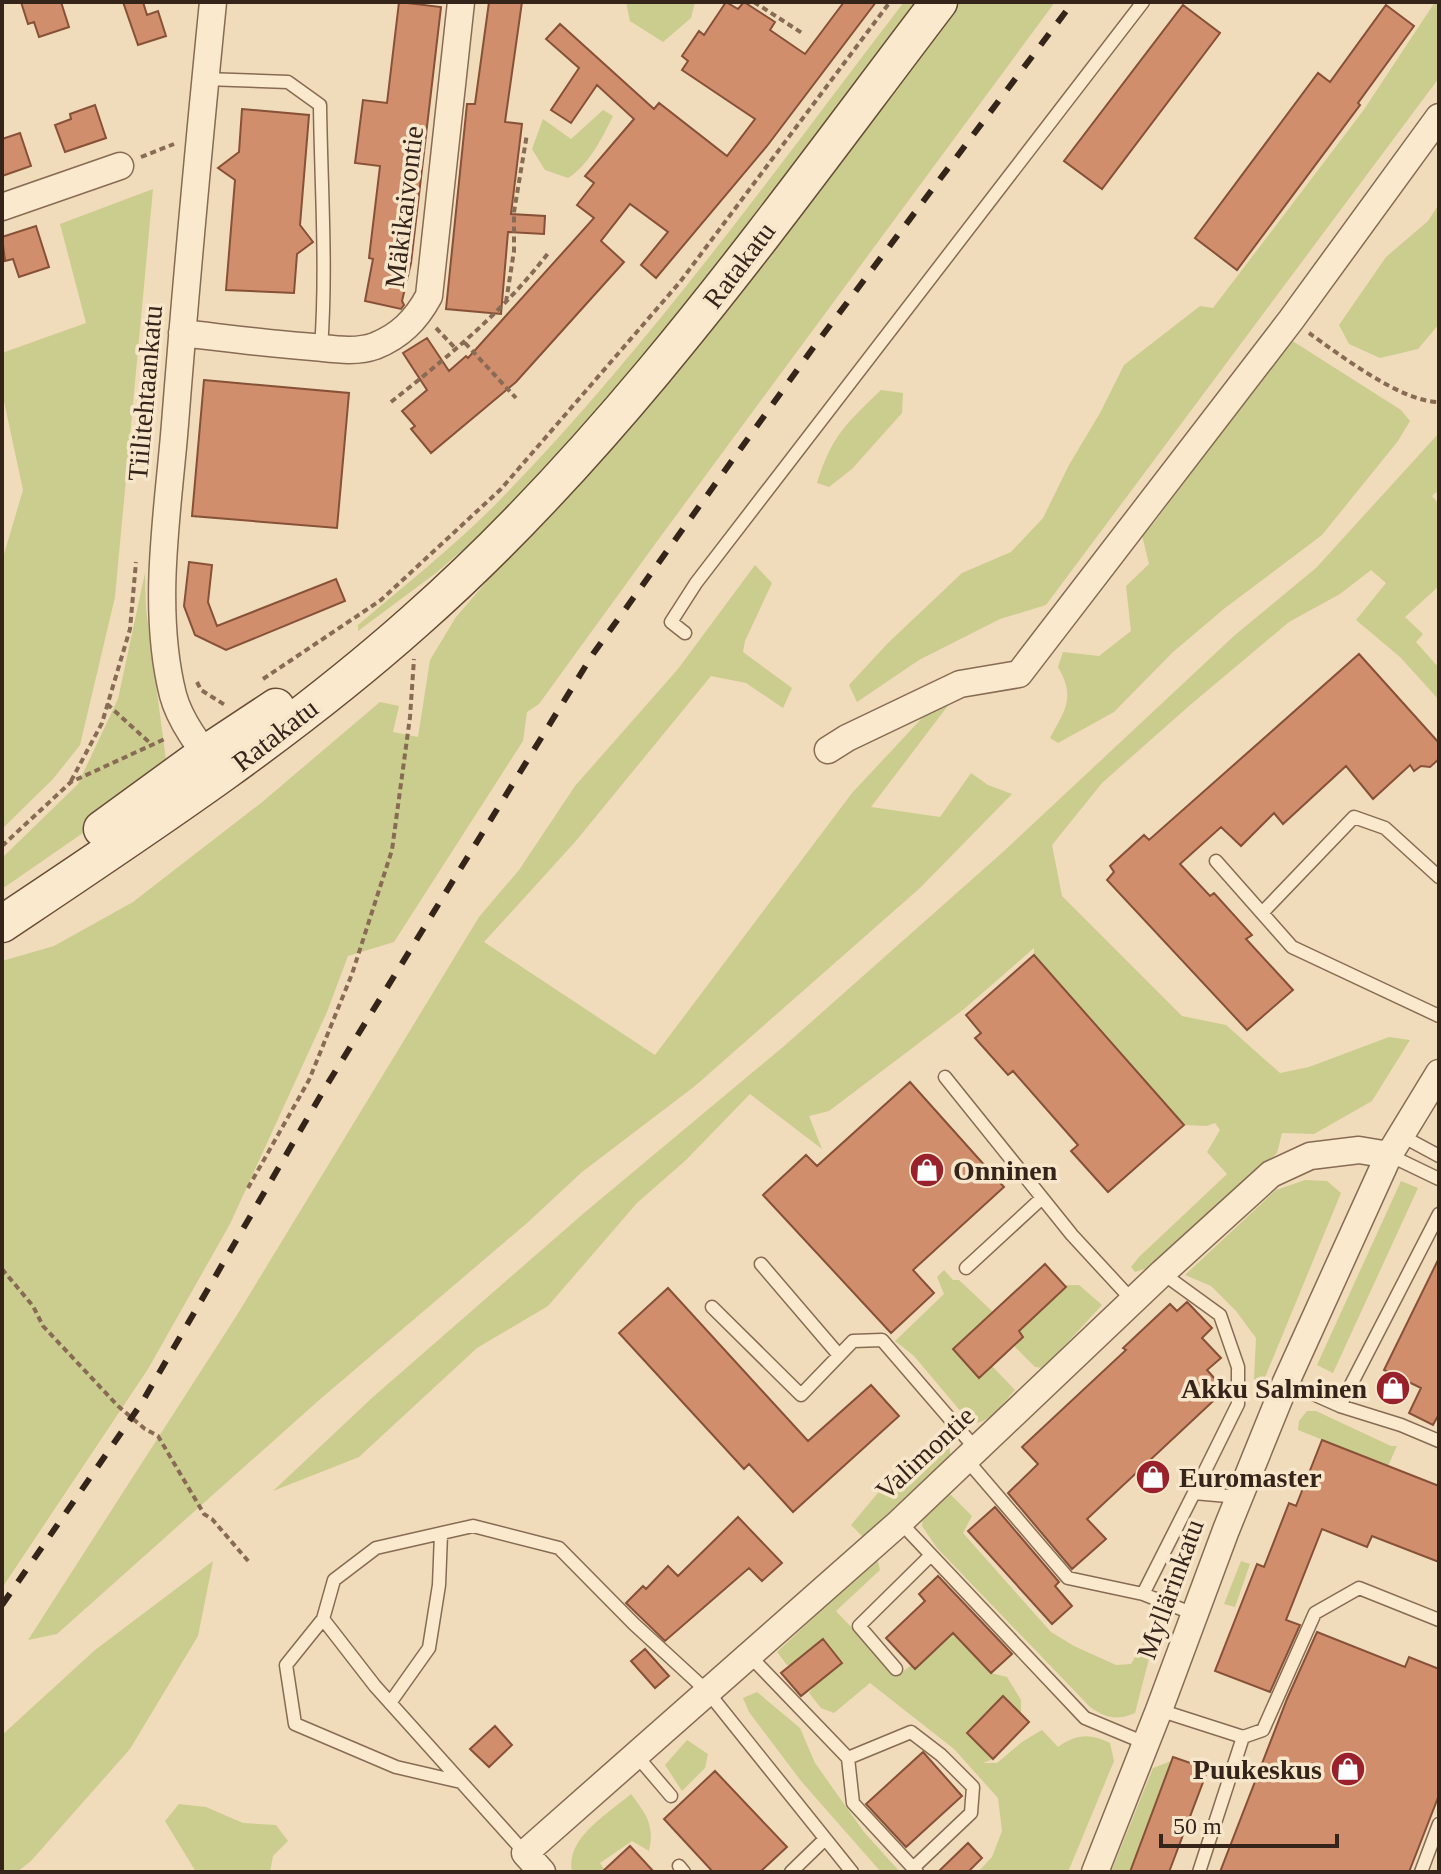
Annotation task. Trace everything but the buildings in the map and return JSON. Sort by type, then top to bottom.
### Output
[{"type":"main road","name":"Ratakatu","points":[[2,924],[205,753],[288,727],[416,621],[525,516],[711,303],[939,2]]},
{"type":"main road","name":"Ratakatu","points":[[2,902],[205,753],[267,714],[525,516]]},
{"type":"street","name":"Tiilitehtaankatu","points":[[205,753],[174,697],[164,638],[164,558],[198,143],[213,2]]},
{"type":"street","name":"Mäkikaivontie","points":[[182,333],[355,350],[374,346],[404,331],[421,311],[429,296],[461,2]]},
{"type":"street","points":[[828,750],[960,684],[1019,674],[1291,320],[1439,117]]},
{"type":"street","points":[[2,207],[120,166]]},
{"type":"street","name":"Myllärinkatu","points":[[1095,1872],[1286,1382],[1395,1145],[1439,1073]]},
{"type":"street","name":"Valimontie","points":[[534,1863],[636,1755],[900,1522],[1132,1300],[1271,1174],[1310,1156],[1395,1145]]},
{"type":"lane","points":[[685,633],[671,622],[696,583],[1143,2]]},
{"type":"lane","points":[[205,79],[288,82],[320,105],[325,283],[321,348]]},
{"type":"lane","points":[[1263,912],[1354,817],[1385,828],[1439,877]]},
{"type":"lane","points":[[1216,861],[1292,947],[1439,1016]]},
{"type":"lane","points":[[945,1077],[1072,1235],[1132,1300]]},
{"type":"lane","points":[[1395,1145],[1439,1156]]},
{"type":"lane","points":[[1395,1145],[1439,1179]]},
{"type":"lane","points":[[966,1268],[1042,1198]]},
{"type":"lane","points":[[1340,1406],[1439,1214]]},
{"type":"lane","points":[[761,1264],[838,1354]]},
{"type":"lane","points":[[1143,1594],[1238,1404],[1238,1367],[1220,1315],[1162,1273]]},
{"type":"lane","points":[[712,1307],[801,1395],[853,1341],[882,1340],[1068,1578],[1143,1594],[1194,1614]]},
{"type":"lane","points":[[1286,1382],[1340,1406],[1401,1425],[1439,1441]]},
{"type":"lane","points":[[1194,1493],[1239,1497]]},
{"type":"lane","points":[[900,1522],[1085,1718],[1145,1743]]},
{"type":"lane","points":[[461,1782],[396,1767],[295,1724],[286,1665],[323,1619],[334,1580],[376,1548],[473,1526],[559,1548],[634,1624],[707,1691],[852,1872]]},
{"type":"lane","points":[[390,1703],[429,1648],[439,1585],[441,1534]]},
{"type":"lane","points":[[896,1669],[859,1626],[931,1555]]},
{"type":"lane","points":[[1159,1710],[1243,1737],[1263,1730],[1315,1613],[1359,1588],[1439,1620]]},
{"type":"lane","points":[[323,1619],[390,1703],[534,1863]]},
{"type":"lane","points":[[748,1654],[848,1758],[853,1803],[915,1870],[971,1813],[973,1787],[941,1755],[911,1732],[848,1758]]},
{"type":"lane","points":[[1199,1872],[1243,1737]]},
{"type":"lane","points":[[636,1755],[671,1796]]},
{"type":"lane","points":[[1421,1872],[1439,1824]]},
{"type":"lane","points":[[791,1872],[825,1839]]},
{"type":"path","points":[[754,2],[802,33]]},
{"type":"path","points":[[255,685],[381,600],[501,489],[680,282],[890,2]]},
{"type":"path","points":[[506,303],[514,251],[514,212],[527,134]]},
{"type":"path","points":[[120,166],[179,142],[198,143]]},
{"type":"path","points":[[391,402],[465,343],[506,303],[549,252]]},
{"type":"path","points":[[433,325],[438,317]]},
{"type":"path","points":[[1291,320],[1367,374],[1426,402],[1439,402]]},
{"type":"path","points":[[465,343],[516,398]]},
{"type":"path","points":[[71,782],[102,723],[130,629],[137,552]]},
{"type":"path","points":[[248,1188],[309,1080],[352,974],[392,850],[410,717],[416,621]]},
{"type":"path","points":[[107,704],[150,744],[205,753],[234,699]]},
{"type":"path","points":[[2,846],[71,782],[150,744]]},
{"type":"path","points":[[2,1269],[33,1306],[43,1326],[118,1406],[158,1436],[204,1514],[212,1519],[249,1562]]},
{"type":"green space","points":[[626,2],[695,2],[691,18],[663,42],[630,21]]},
{"type":"green space","points":[[904,2],[920,2],[704,285],[595,414],[508,511],[436,573],[358,631],[358,625],[445,552],[495,505],[604,385],[707,260]]},
{"type":"green space","points":[[959,2],[1055,2],[539,704],[527,712],[523,741],[394,942],[348,956],[327,1012],[230,1224],[148,1369],[2,1588],[2,961],[54,946],[133,902],[261,803],[380,702],[399,706],[393,732],[418,737],[430,660],[456,617],[766,258]]},
{"type":"green space","points":[[1435,2],[1439,2],[1439,78],[1046,605],[1000,619],[919,660],[857,702],[849,685],[888,643],[962,573],[1011,552],[1043,518],[1124,365],[1200,306],[1213,308],[1363,111]]},
{"type":"green space","points":[[603,110],[613,116],[594,150],[576,173],[568,178],[545,170],[532,149],[543,119],[571,139]]},
{"type":"green space","points":[[153,189],[115,597],[80,745],[53,779],[2,829],[2,561],[23,490],[2,392],[2,353],[86,323],[60,224]]},
{"type":"green space","points":[[1439,204],[1439,324],[1418,349],[1380,358],[1349,344],[1339,325],[1386,257],[1428,221]]},
{"type":"green space","points":[[1291,340],[1401,410],[1410,421],[1398,441],[1322,535],[1225,608],[1173,652],[1114,712],[1058,743],[1050,738],[1066,704],[1066,687],[1058,667],[1063,652],[1099,656],[1131,631],[1126,586],[1149,564],[1142,535]]},
{"type":"green space","points":[[881,390],[903,393],[902,413],[852,469],[829,487],[817,483],[835,441]]},
{"type":"green space","points":[[1439,433],[1439,490],[1432,496],[1439,504],[1439,586],[1405,617],[1423,634],[1416,642],[1439,668],[1439,700],[1400,657],[1356,620],[1386,583],[1371,570],[1340,594],[1289,622],[1189,706],[1102,783],[1052,845],[1062,896],[1182,1016],[1226,1025],[1280,1073],[1309,1067],[1389,1037],[1410,1040],[1372,1101],[1314,1134],[1282,1133],[1277,1153],[1151,1267],[1135,1272],[1131,1267],[1139,1257],[1227,1174],[1207,1152],[1220,1130],[1215,1123],[1207,1126],[1184,1125],[1034,955],[1034,948],[964,1009],[829,1111],[809,1116],[822,1149],[750,1094],[686,1160],[637,1203],[548,1306],[477,1348],[359,1457],[273,1491],[373,1397],[584,1213],[783,1047],[1004,851],[1235,635],[1316,568]]},
{"type":"green space","points":[[755,565],[772,583],[745,641],[743,652],[792,688],[783,708],[746,683],[711,676],[575,842],[484,942],[655,1055],[852,793],[937,702],[953,699],[871,807],[940,817],[971,773],[988,785],[1012,794],[920,888],[695,1086],[582,1172],[526,1224],[318,1401],[57,1634],[28,1640],[237,1315],[479,917],[519,870],[575,786],[678,669]]},
{"type":"green space","points":[[145,573],[146,609],[166,760],[160,773],[106,817],[2,889],[2,858],[78,784],[118,699]]},
{"type":"green space","points":[[1305,1180],[1327,1181],[1341,1193],[1261,1387],[1254,1379],[1256,1338],[1236,1311],[1211,1286],[1185,1275],[1276,1190]]},
{"type":"green space","points":[[1401,1181],[1418,1188],[1333,1373],[1317,1365]]},
{"type":"green space","points":[[944,1270],[993,1312],[953,1350],[979,1378],[992,1366],[1015,1390],[993,1414],[980,1422],[964,1421],[962,1413],[914,1356],[895,1341],[944,1294],[937,1277]]},
{"type":"green space","points":[[1064,1285],[1079,1285],[1102,1305],[1044,1368],[1035,1367],[1014,1346],[1023,1337],[1019,1331],[1066,1287]]},
{"type":"green space","points":[[1307,1411],[1316,1411],[1397,1446],[1388,1466],[1298,1430],[1299,1421]]},
{"type":"green space","points":[[950,1434],[950,1455],[863,1537],[851,1525],[887,1482],[937,1446],[941,1435]]},
{"type":"green space","points":[[950,1494],[972,1516],[963,1533],[1051,1632],[1116,1665],[1131,1664],[1143,1643],[1151,1651],[1135,1713],[1111,1717],[1090,1707],[937,1548],[922,1526],[923,1517]]},
{"type":"green space","points":[[877,1558],[880,1570],[836,1611],[897,1676],[953,1633],[991,1673],[1007,1677],[1021,1700],[1021,1714],[1003,1697],[967,1733],[993,1759],[983,1763],[997,1763],[1042,1730],[1058,1747],[1083,1736],[1110,1743],[1114,1761],[1068,1872],[978,1872],[992,1857],[1002,1831],[998,1798],[954,1749],[870,1683],[834,1713],[821,1708],[809,1693],[823,1674],[809,1667],[787,1665],[777,1652]]},
{"type":"green space","points":[[213,1561],[198,1636],[130,1749],[31,1861],[17,1872],[2,1872],[2,1735],[95,1650]]},
{"type":"green space","points":[[1241,1561],[1250,1564],[1235,1607],[1224,1604]]},
{"type":"green space","points":[[757,1692],[800,1728],[815,1763],[864,1832],[900,1872],[881,1872],[801,1781],[749,1712],[743,1698]]},
{"type":"green space","points":[[687,1740],[708,1754],[705,1768],[682,1791],[665,1765]]},
{"type":"green space","points":[[1171,1761],[1130,1872],[1111,1872],[1153,1768]]},
{"type":"green space","points":[[631,1794],[648,1820],[651,1834],[649,1851],[632,1841],[600,1863],[606,1872],[572,1872],[575,1848],[582,1838]]},
{"type":"green space","points":[[179,1804],[206,1807],[243,1823],[276,1825],[288,1841],[273,1856],[270,1872],[196,1872],[165,1821]]},
{"type":"railway","points":[[2,1605],[141,1404],[325,1088],[593,654],[813,348],[1073,2]]},
{"type":"place","name":"Onninen","points":[[927,1170]]},
{"type":"place","name":"Akku Salminen","points":[[1393,1388]]},
{"type":"place","name":"Euromaster","points":[[1153,1477]]},
{"type":"place","name":"Puukeskus","points":[[1348,1769]]}]
